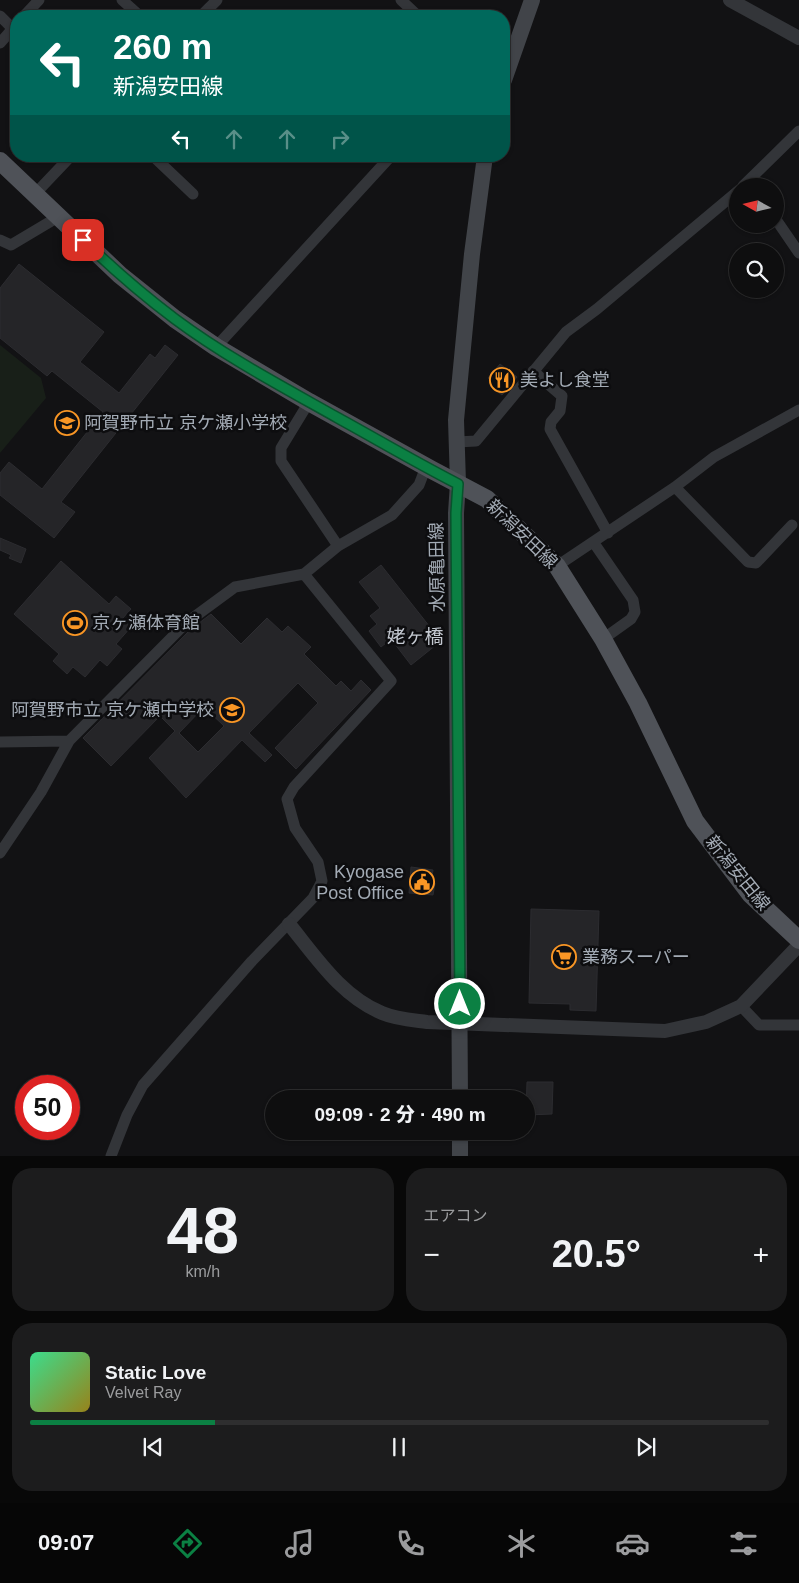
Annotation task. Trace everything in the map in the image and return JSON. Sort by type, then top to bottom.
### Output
[{"type":"main road","points":[[510,63],[532,0]]},
{"type":"main road","name":"新潟安田線","points":[[0,161],[120,275],[175,319],[216,347],[309,402],[487,499],[557,566],[603,639],[638,702],[695,821],[751,895],[799,940]]},
{"type":"main road","name":"水原亀田線","points":[[460,1090],[456,513],[458,484],[456,420],[478,199],[484,162]]},
{"type":"main road","points":[[460,1140],[460,1156]]},
{"type":"street","points":[[30,10],[39,0]]},
{"type":"street","points":[[122,0],[133,10]]},
{"type":"street","points":[[208,10],[217,0]]},
{"type":"street","points":[[730,0],[799,38]]},
{"type":"street","points":[[0,16],[10,24]]},
{"type":"street","points":[[0,43],[10,33]]},
{"type":"street","points":[[754,178],[799,131]]},
{"type":"street","points":[[34,195],[65,162]]},
{"type":"street","points":[[159,162],[193,194]]},
{"type":"street","points":[[216,347],[386,162]]},
{"type":"street","points":[[457,442],[476,441],[566,332],[597,309],[729,199]]},
{"type":"street","points":[[0,240],[11,246],[58,217]]},
{"type":"street","points":[[784,231],[799,253]]},
{"type":"street","points":[[533,371],[562,396],[560,411],[551,422],[550,429],[608,533]]},
{"type":"street","points":[[309,402],[281,448],[281,461],[338,546]]},
{"type":"street","points":[[557,566],[675,487],[714,457],[799,410]]},
{"type":"street","points":[[0,853],[41,792],[69,741],[186,624],[234,588],[304,574],[338,546],[392,515],[419,485],[426,467]]},
{"type":"street","points":[[675,487],[748,562],[756,563],[792,525]]},
{"type":"street","points":[[594,543],[634,600],[635,612],[631,619],[603,639]]},
{"type":"street","points":[[111,1156],[127,1115],[143,1085],[252,961],[313,898],[322,881],[318,862],[296,828],[287,799],[294,787],[391,681],[304,574]]},
{"type":"street","points":[[0,742],[69,741]]},
{"type":"street","points":[[289,924],[350,994],[384,1014],[427,1022],[665,1031],[706,1022],[741,1006],[799,945]]},
{"type":"street","points":[[741,1006],[759,1025],[799,1025]]},
{"type":"shaded area","points":[[0,345],[41,378],[46,398],[0,453]]},
{"type":"building","points":[[19,264],[104,332],[80,362],[119,393],[150,354],[155,358],[165,345],[178,355],[61,502],[75,512],[54,538],[0,495],[0,473],[9,462],[42,489],[103,412],[52,371],[47,376],[0,338],[0,288]]},
{"type":"building","name":"美よし食堂","points":[[500,364],[517,377],[502,395],[490,386],[493,382],[488,378]]},
{"type":"building","points":[[0,538],[26,549],[21,563],[9,558],[11,555],[0,550]]},
{"type":"building","name":"京ヶ瀬体育館","points":[[61,561],[109,604],[116,596],[131,609],[122,619],[131,627],[116,644],[122,649],[107,666],[100,660],[85,677],[73,667],[67,674],[53,661],[59,654],[14,614]]},
{"type":"building","points":[[381,565],[441,641],[411,665],[391,639],[381,647],[369,631],[377,624],[370,616],[380,608],[359,582]]},
{"type":"building","points":[[211,614],[241,644],[267,618],[282,632],[288,626],[311,647],[304,654],[336,686],[341,681],[351,691],[361,680],[371,690],[296,769],[275,748],[318,703],[298,683],[249,733],[272,755],[265,762],[242,740],[186,798],[149,758],[175,731],[160,716],[111,766],[83,738],[191,629]],"holes":[[[204,707],[224,726],[198,752],[179,733]]]},
{"type":"building","points":[[411,867],[433,870],[431,882],[435,883],[433,895],[409,893]]},
{"type":"building","name":"業務スーパー","points":[[531,909],[599,911],[596,1011],[570,1010],[570,1004],[529,1003]]},
{"type":"building","points":[[527,1082],[553,1082],[552,1114],[535,1115],[535,1090],[527,1090]]},
{"type":"place","name":"美よし食堂","points":[[502,380]]},
{"type":"place","name":"阿賀野市立 京ケ瀬小学校","points":[[67,423]]},
{"type":"place","name":"京ヶ瀬体育館","points":[[75,623]]},
{"type":"place","name":"阿賀野市立 京ケ瀬中学校","points":[[232,710]]},
{"type":"place","name":"Kyogase Post Office","points":[[422,882]]},
{"type":"place","name":"業務スーパー","points":[[564,957]]},
{"type":"district","name":"姥ヶ橋","points":[[415,636]]},
{"type":"route","points":[[83,240],[120,275],[175,319],[216,347],[309,402],[458,484],[456,513],[460,1004]]}]
